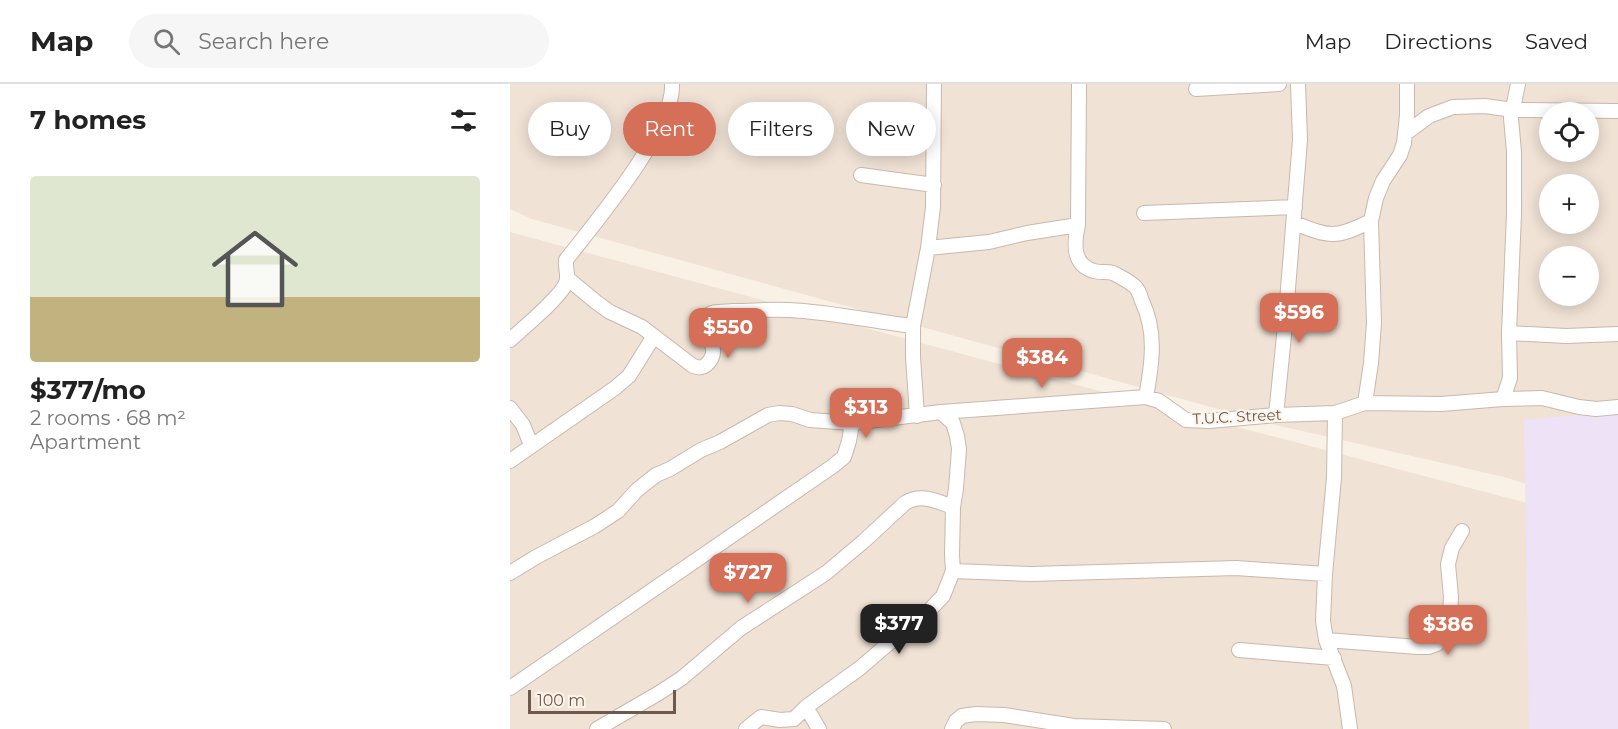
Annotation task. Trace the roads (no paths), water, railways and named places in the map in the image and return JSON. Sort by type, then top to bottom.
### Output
[{"type":"street","points":[[510,340],[559,294],[566,284],[566,260],[639,164],[670,104],[672,84]]},
{"type":"street","points":[[917,416],[913,326],[928,248],[933,207],[934,84]]},
{"type":"street","points":[[510,573],[618,511],[637,490],[656,475],[670,470],[700,450],[768,414],[779,412],[810,420],[852,423],[941,412],[1146,397],[1153,352],[1152,333],[1146,308],[1135,286],[1112,273],[1095,272],[1083,267],[1076,256],[1079,84]]},
{"type":"street","points":[[1196,89],[1279,84]]},
{"type":"street","points":[[1275,415],[1286,326],[1300,140],[1298,84]]},
{"type":"street","points":[[1365,403],[1374,323],[1371,221],[1376,198],[1383,181],[1400,155],[1406,133],[1407,84]]},
{"type":"street","points":[[1503,399],[1510,378],[1509,333],[1514,214],[1514,152],[1511,117],[1518,84]]},
{"type":"street","points":[[1406,133],[1429,116],[1453,107],[1618,111]]},
{"type":"street","points":[[861,175],[934,185]]},
{"type":"street","points":[[1144,213],[1295,207]]},
{"type":"street","points":[[1294,223],[1321,234],[1338,235],[1350,232],[1371,221]]},
{"type":"street","points":[[928,248],[989,242],[1078,225]]},
{"type":"street","points":[[567,278],[603,307],[642,327],[693,366],[699,368],[711,360],[714,352],[705,323],[710,314],[789,310],[913,326]]},
{"type":"street","points":[[1509,333],[1566,336],[1618,334]]},
{"type":"street","points":[[510,461],[615,388],[628,376],[654,336]]},
{"type":"street","name":"T.U.C. Street","points":[[1146,397],[1159,402],[1186,420],[1209,421],[1275,415],[1335,413],[1365,403],[1441,404],[1542,398],[1579,407],[1618,408]]},
{"type":"street","points":[[510,408],[523,425],[531,445]]},
{"type":"street","points":[[746,729],[761,717],[780,720],[794,719],[806,707],[860,668],[923,617],[943,596],[953,571],[953,507],[957,489],[959,449],[952,423],[941,412]]},
{"type":"street","points":[[1335,413],[1334,478],[1323,621],[1326,640],[1344,686],[1350,729]]},
{"type":"street","points":[[510,688],[833,466],[844,457],[852,423]]},
{"type":"street","points":[[597,729],[682,678],[741,628],[826,573],[864,542],[905,503],[922,497],[953,507]]},
{"type":"street","points":[[1326,640],[1418,647],[1437,644],[1450,612],[1448,564],[1452,548],[1462,531]]},
{"type":"street","points":[[953,571],[1031,574],[1236,568],[1325,574]]},
{"type":"street","points":[[1239,650],[1334,658]]},
{"type":"street","points":[[806,707],[819,729]]},
{"type":"street","points":[[952,729],[962,716],[976,714],[1074,726],[1164,729]]}]
